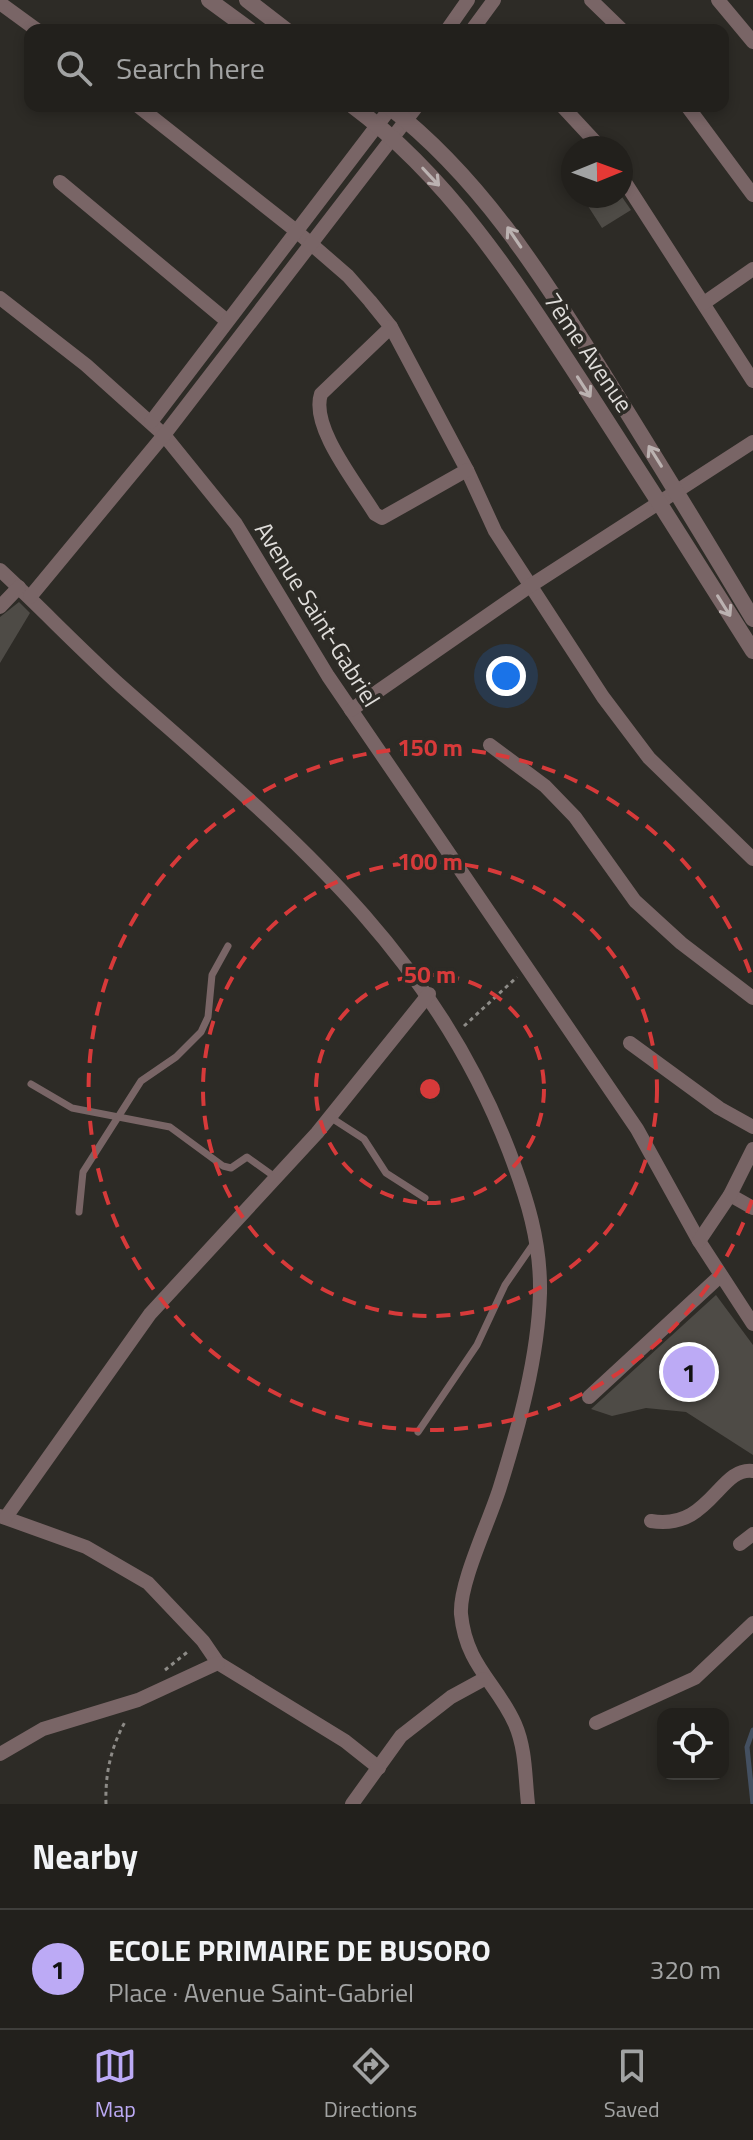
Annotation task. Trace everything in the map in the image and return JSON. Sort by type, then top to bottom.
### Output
[{"type":"street","points":[[209,0],[242,24]]},
{"type":"street","points":[[247,0],[278,24]]},
{"type":"street","points":[[451,24],[468,0]]},
{"type":"street","points":[[479,24],[494,0]]},
{"type":"street","points":[[591,0],[616,24]]},
{"type":"street","points":[[718,0],[753,42]]},
{"type":"street","points":[[0,3],[29,24]]},
{"type":"street","points":[[146,112],[348,276],[391,327],[467,470],[495,531],[603,697],[649,758],[753,859]]},
{"type":"street","name":"7ème Avenue","points":[[361,112],[393,137],[469,220],[545,326],[753,651]]},
{"type":"street","points":[[151,422],[386,112]]},
{"type":"street","name":"7ème Avenue","points":[[396,112],[466,177],[505,223],[677,491],[753,619]]},
{"type":"street","points":[[0,607],[24,592],[164,435],[413,112]]},
{"type":"street","points":[[568,112],[590,136]]},
{"type":"street","points":[[691,112],[753,195]]},
{"type":"street","points":[[60,182],[227,321]]},
{"type":"street","points":[[633,194],[753,381]]},
{"type":"street","points":[[704,303],[753,269]]},
{"type":"street","name":"Avenue Saint-Gabriel","points":[[0,298],[151,422],[236,524],[351,710],[529,966],[637,1129],[699,1241],[753,1324]]},
{"type":"street","points":[[391,327],[321,394],[318,405],[322,426],[375,514],[382,518],[467,470]]},
{"type":"street","points":[[351,710],[530,586],[753,442]]},
{"type":"street","points":[[0,570],[99,666],[315,863],[390,942],[455,1035],[499,1126],[538,1238],[540,1295],[526,1390],[461,1609],[469,1649],[484,1679],[514,1721],[522,1743],[528,1804]]},
{"type":"street","points":[[490,745],[545,786],[575,817],[635,901],[681,943],[753,998]]},
{"type":"street","points":[[379,1768],[345,1741],[218,1663],[203,1641],[148,1583],[86,1547],[3,1516],[150,1314],[277,1179],[429,994]]},
{"type":"street","points":[[630,1043],[719,1108],[753,1127]]},
{"type":"street","points":[[699,1241],[730,1195],[753,1149]]},
{"type":"street","points":[[730,1195],[753,1208]]},
{"type":"street","points":[[589,1397],[720,1276]]},
{"type":"street","points":[[651,1521],[670,1524],[690,1518],[738,1472],[753,1471]]},
{"type":"street","points":[[740,1544],[753,1534]]},
{"type":"street","points":[[596,1723],[695,1678],[753,1623]]},
{"type":"street","points":[[0,1754],[43,1729],[138,1700],[218,1663]]},
{"type":"street","points":[[352,1804],[401,1736],[451,1697],[484,1679]]},
{"type":"lane","points":[[79,1212],[83,1172],[141,1081],[176,1057],[201,1032],[208,1017],[212,975],[228,946]]},
{"type":"lane","points":[[31,1084],[58,1103],[170,1127],[223,1166],[231,1168],[247,1157],[277,1179]]},
{"type":"lane","points":[[330,1117],[364,1139],[386,1173],[425,1198]]},
{"type":"lane","points":[[418,1432],[477,1345],[505,1285],[538,1238]]},
{"type":"path","points":[[455,1035],[529,966]]},
{"type":"building","points":[[589,208],[631,210],[602,228]]},
{"type":"building","points":[[19,602],[30,613],[0,663],[0,617]]},
{"type":"building","points":[[716,1295],[753,1345],[753,1455],[686,1412],[646,1408],[612,1416],[591,1409]]},
{"type":"waterway","points":[[753,1730],[747,1747],[753,1804]]},
{"type":"place","name":"ECOLE PRIMAIRE DE BUSORO","points":[[689,1372]]}]
